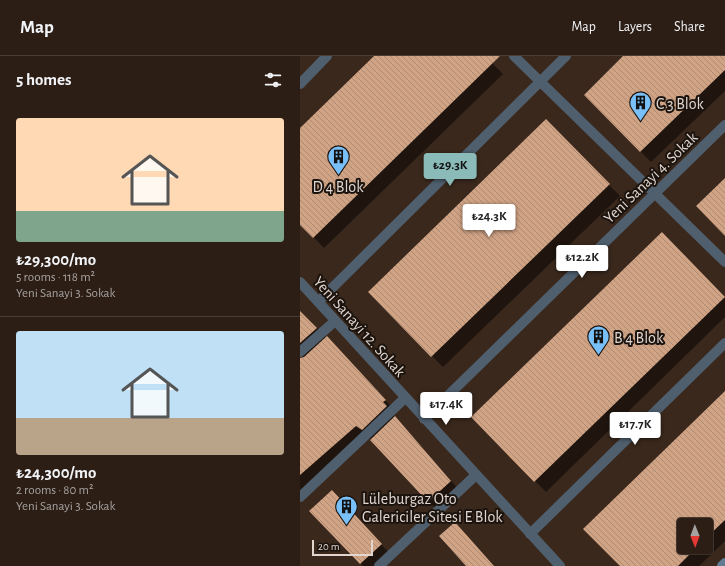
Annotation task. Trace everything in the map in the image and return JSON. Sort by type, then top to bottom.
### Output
[{"type":"street","points":[[300,84],[327,56]]},
{"type":"street","points":[[514,56],[725,262]]},
{"type":"street","points":[[318,302],[566,56]]},
{"type":"street","name":"Yeni Sanayi 4. Sokak","points":[[424,419],[725,125]]},
{"type":"street","name":"Yeni Sanayi 12. Sokak","points":[[300,282],[530,534],[556,565]]},
{"type":"street","points":[[300,352],[335,320]]},
{"type":"street","points":[[530,534],[725,343]]},
{"type":"street","points":[[300,497],[405,398]]},
{"type":"street","points":[[379,566],[476,475]]},
{"type":"street","points":[[722,566],[725,563]]},
{"type":"building","name":"D 4 Blok","points":[[374,56],[500,56],[313,238],[300,225],[300,128]]},
{"type":"building","name":"C 3 Blok","points":[[623,56],[725,56],[725,70],[640,152],[584,95]]},
{"type":"building","points":[[546,119],[610,184],[431,357],[368,292]]},
{"type":"building","points":[[725,178],[725,236],[696,206]]},
{"type":"building","name":"B 4 Blok","points":[[662,232],[725,297],[534,482],[471,417]]},
{"type":"building","points":[[300,311],[317,328],[300,343]]},
{"type":"building","points":[[327,336],[386,400],[383,402],[387,406],[362,430],[356,426],[300,475],[300,358],[304,357]]},
{"type":"building","points":[[725,391],[725,520],[713,531],[713,518],[677,518],[677,554],[690,554],[678,566],[620,566],[583,529]]},
{"type":"building","points":[[395,416],[451,481],[428,502],[370,440]]},
{"type":"building","name":"Lüleburgaz Oto Galericiler Sitesi E Blok","points":[[332,490],[382,544],[360,564],[309,511]]},
{"type":"building","points":[[455,522],[494,566],[466,566],[439,536]]},
{"type":"place","name":"C 3 Blok","points":[[641,122]]},
{"type":"place","name":"D 4 Blok","points":[[338,176]]},
{"type":"place","name":"B 4 Blok","points":[[598,356]]},
{"type":"place","name":"Lüleburgaz Oto Galericiler Sitesi E Blok","points":[[346,526]]}]
